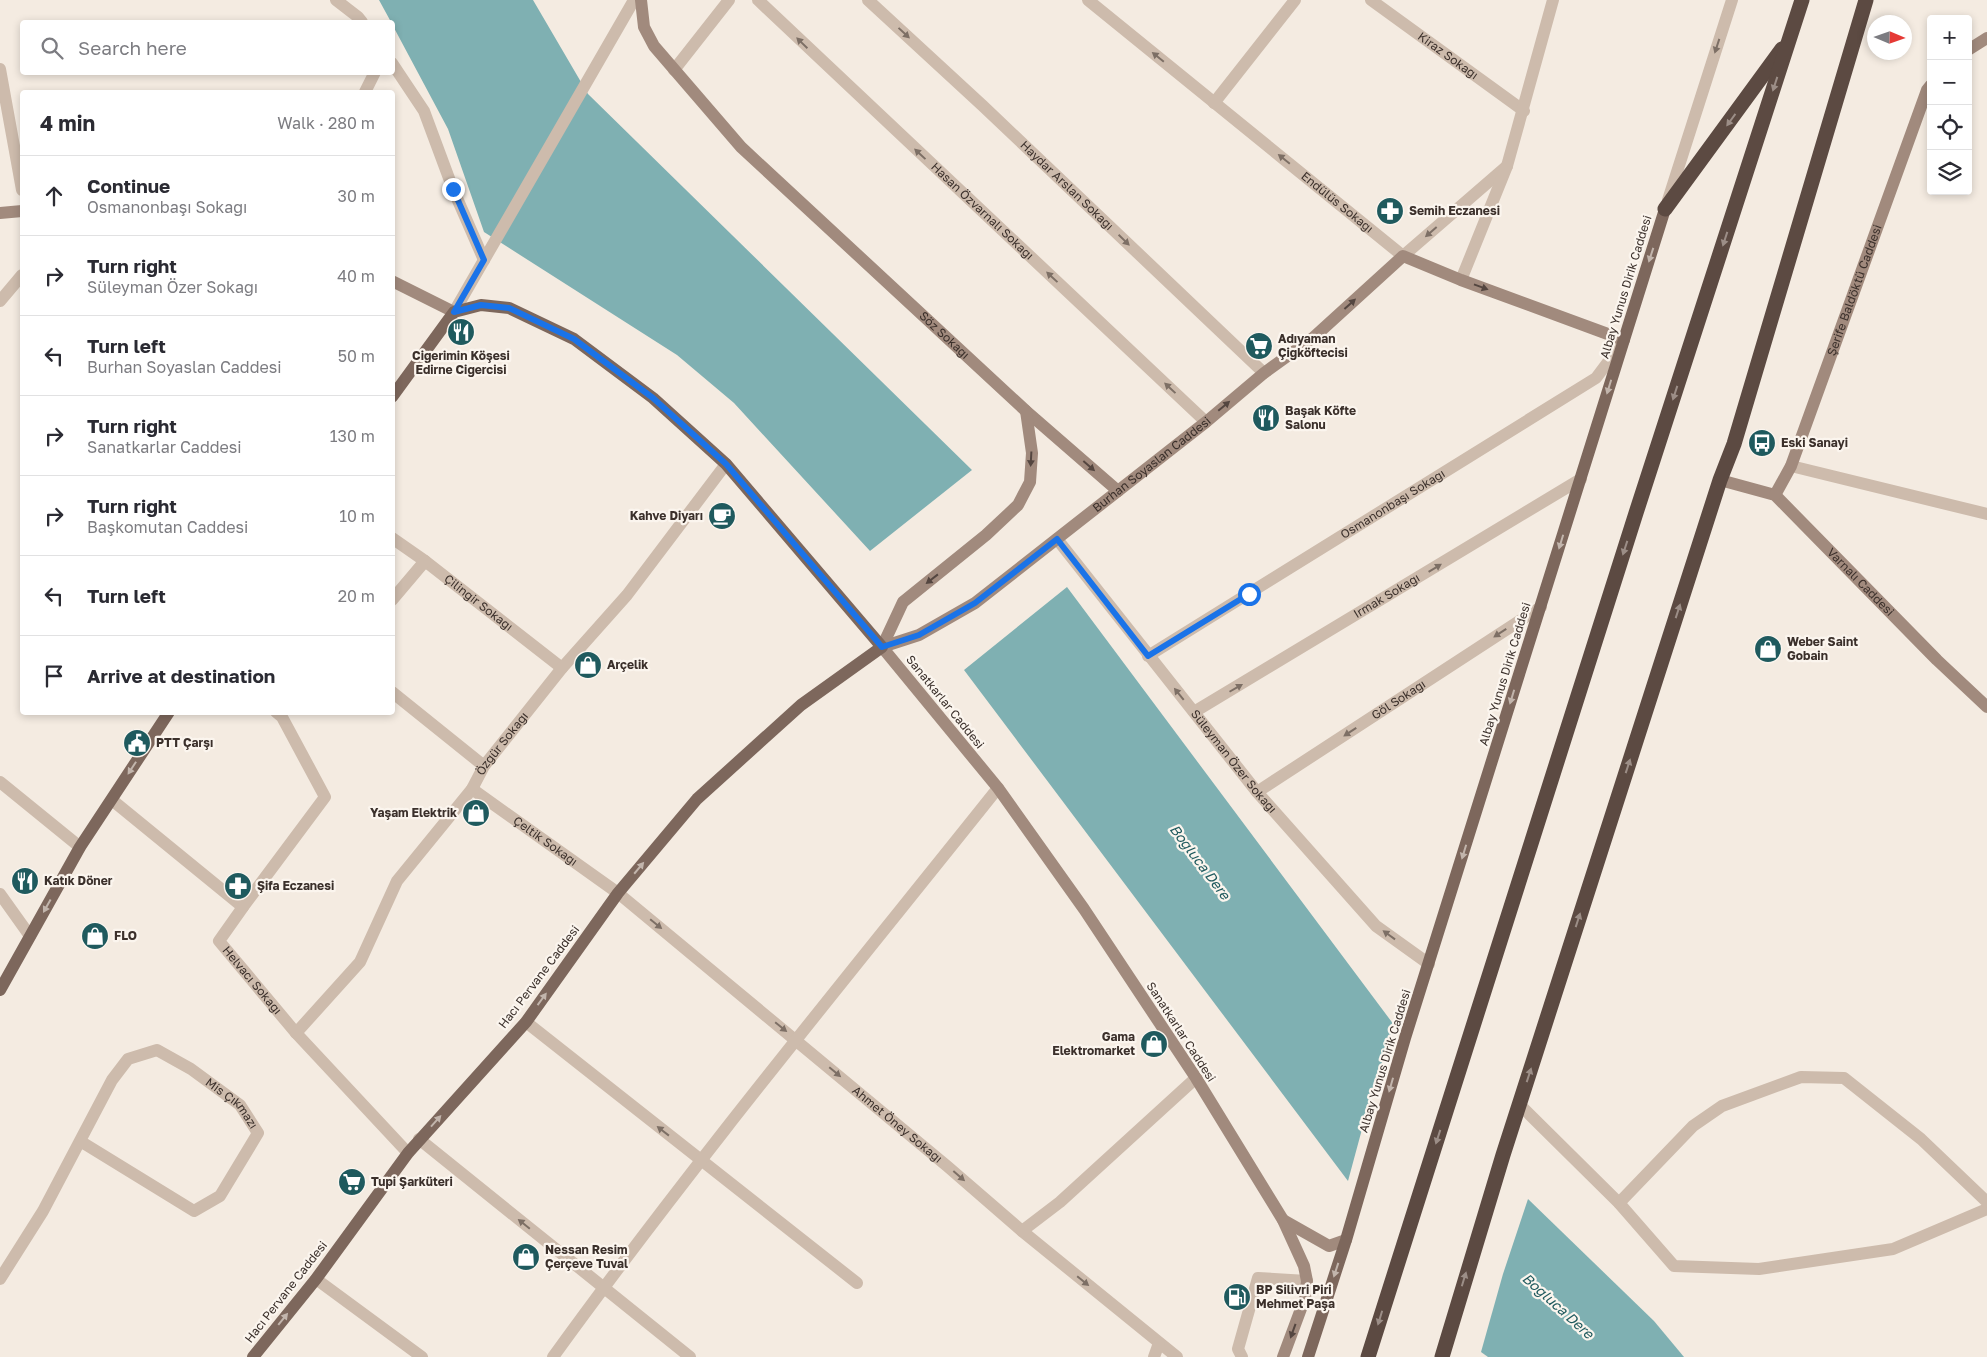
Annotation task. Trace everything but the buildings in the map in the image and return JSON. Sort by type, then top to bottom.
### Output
[{"type":"highway","points":[[1368,1357],[1633,522],[1802,0]]},
{"type":"highway","points":[[1442,1357],[1519,1104],[1720,480],[1734,444],[1866,0]]},
{"type":"highway","points":[[1665,209],[1790,38]]},
{"type":"main road","name":"Söz Sokağı","points":[[641,0],[644,27],[654,46],[741,148],[1026,411],[1118,491]]},
{"type":"main road","points":[[1972,47],[1987,38]]},
{"type":"main road","name":"Şerife Baldöktü Caddesi","points":[[1775,494],[1791,466],[1927,90]]},
{"type":"main road","name":"Albay Yunus Dirik Caddesi","points":[[1308,1357],[1346,1240],[1405,1038],[1665,209]]},
{"type":"main road","points":[[0,214],[20,211]]},
{"type":"main road","name":"Burhan Soyaslan Caddesi","points":[[882,647],[919,635],[975,603],[1206,422],[1264,373],[1314,337],[1403,256]]},
{"type":"main road","name":"Endülüs Sokağı","points":[[1403,256],[1461,280],[1624,340]]},
{"type":"main road","points":[[395,282],[454,312],[395,394]]},
{"type":"main road","name":"Sanatkarlar Caddesi","points":[[454,312],[481,305],[509,308],[574,339],[653,398],[726,464],[882,647],[998,788],[1084,909],[1196,1078],[1283,1220],[1304,1266],[1307,1281]]},
{"type":"main road","points":[[882,647],[903,602],[986,535],[1018,505],[1030,482],[1032,453],[1026,411]]},
{"type":"main road","points":[[1720,480],[1775,494]]},
{"type":"main road","name":"Varnalı Caddesi","points":[[1775,494],[1937,660],[1987,707]]},
{"type":"main road","name":"Hacı Pervane Caddesi","points":[[253,1357],[316,1279],[419,1139],[526,1022],[618,893],[697,799],[801,705],[882,647]]},
{"type":"main road","points":[[0,990],[80,846],[167,715]]},
{"type":"main road","points":[[1283,1220],[1330,1246],[1346,1240]]},
{"type":"main road","points":[[1283,1357],[1305,1298],[1307,1281]]},
{"type":"street","points":[[336,0],[360,20]]},
{"type":"street","points":[[454,312],[634,0]]},
{"type":"street","points":[[674,70],[729,0]]},
{"type":"street","name":"Hasan Özvarnalı Sokağı","points":[[758,0],[1206,422]]},
{"type":"street","name":"Haydar Arslan Sokağı","points":[[868,0],[983,106],[1264,373]]},
{"type":"street","name":"Endülüs Sokağı","points":[[1088,0],[1403,256]]},
{"type":"street","points":[[1214,103],[1295,0]]},
{"type":"street","name":"Kiraz Sokağı","points":[[1371,0],[1524,112]]},
{"type":"street","points":[[1461,280],[1508,166],[1553,0]]},
{"type":"street","name":"Albay Yunus Dirik Caddesi","points":[[1665,209],[1732,0]]},
{"type":"street","points":[[395,67],[424,110],[453,189],[488,255]]},
{"type":"street","points":[[0,69],[20,179]]},
{"type":"street","points":[[366,90],[374,75]]},
{"type":"street","points":[[1403,256],[1508,166]]},
{"type":"street","points":[[0,301],[20,277]]},
{"type":"street","name":"Osmanonbaşı Sokağı","points":[[1148,656],[1596,378],[1624,340]]},
{"type":"street","name":"Özgür Sokağı","points":[[296,1034],[360,962],[397,881],[472,789],[484,766],[562,668],[626,595],[726,464]]},
{"type":"street","points":[[1791,466],[1987,514]]},
{"type":"street","name":"Irmak Sokağı","points":[[1194,712],[1581,479]]},
{"type":"street","name":"Süleyman Özer Sokağı","points":[[1057,539],[1256,792],[1376,926],[1429,964]]},
{"type":"street","name":"Çilingir Sokağı","points":[[395,540],[425,561],[562,668]]},
{"type":"street","points":[[395,596],[425,561]]},
{"type":"street","name":"Göl Sokağı","points":[[1256,792],[1541,607]]},
{"type":"street","points":[[395,694],[484,766]]},
{"type":"street","points":[[112,800],[243,907],[325,797],[280,715]]},
{"type":"street","points":[[0,782],[80,846]]},
{"type":"street","points":[[553,1357],[603,1287],[701,1161],[998,788]]},
{"type":"street","name":"Çeltik Sokağı","points":[[472,789],[618,893]]},
{"type":"street","name":"Ahmet Öney Sokağı","points":[[618,893],[797,1040],[1022,1231],[1177,1357]]},
{"type":"street","points":[[0,894],[30,936]]},
{"type":"street","name":"Helvacı Sokağı","points":[[243,907],[219,941],[296,1034],[408,1153]]},
{"type":"street","points":[[526,1022],[857,1283]]},
{"type":"street","name":"Mis Çıkmazı","points":[[0,1279],[42,1211],[112,1080],[128,1059],[157,1050],[191,1069],[240,1106],[258,1133],[220,1196],[194,1211],[80,1141]]},
{"type":"street","points":[[1619,1203],[1693,1126],[1722,1106],[1801,1077],[1844,1078],[1921,1139],[1987,1202]]},
{"type":"street","points":[[1022,1231],[1060,1202],[1196,1078]]},
{"type":"street","points":[[1519,1104],[1619,1203],[1674,1266],[1759,1268],[1893,1249],[1987,1209]]},
{"type":"street","points":[[419,1139],[690,1357]]},
{"type":"street","points":[[1242,1357],[1238,1349],[1258,1278],[1307,1281]]},
{"type":"street","points":[[316,1279],[422,1357]]},
{"type":"street","points":[[1154,1357],[1159,1343]]},
{"type":"water","points":[[379,0],[533,0],[588,94],[972,470],[870,551],[734,403],[677,355],[484,232],[448,129],[395,30],[395,20],[390,20]]},
{"type":"water","name":"Boğluca Dere","points":[[1067,587],[1394,1025],[1368,1107],[1348,1181],[964,670]]},
{"type":"water","name":"Boğluca Dere","points":[[1528,1199],[1654,1321],[1684,1357],[1488,1357],[1481,1352],[1503,1274]]},
{"type":"place","name":"Semih Eczanesi","points":[[1390,211]]},
{"type":"place","name":"Ciğerimin Köşesi Edirne Ciğercisi","points":[[461,332]]},
{"type":"place","name":"Adıyaman Çiğköftecisi","points":[[1259,346]]},
{"type":"place","name":"Başak Köfte Salonu","points":[[1266,418]]},
{"type":"place","name":"Eski Sanayi","points":[[1762,443]]},
{"type":"place","name":"Kahve Diyarı","points":[[722,516]]},
{"type":"place","name":"Weber Saint Gobain","points":[[1768,649]]},
{"type":"place","name":"Arçelik","points":[[588,665]]},
{"type":"place","name":"PTT Çarşı","points":[[137,743]]},
{"type":"place","name":"Yaşam Elektrik","points":[[476,813]]},
{"type":"place","name":"Katık Döner","points":[[25,881]]},
{"type":"place","name":"Şifa Eczanesi","points":[[238,886]]},
{"type":"place","name":"FLO","points":[[95,936]]},
{"type":"place","name":"Gama Elektromarket","points":[[1154,1044]]},
{"type":"place","name":"Tupi Şarküteri","points":[[352,1182]]},
{"type":"place","name":"Nessan Resim Çerçeve Tuval","points":[[526,1257]]},
{"type":"place","name":"BP Silivri Piri Mehmet Paşa","points":[[1237,1297]]},
{"type":"route","points":[[453,189],[484,260],[454,312],[481,305],[509,308],[574,339],[653,398],[726,464],[882,647],[919,635],[975,603],[1057,539],[1148,656],[1249,594]]}]
